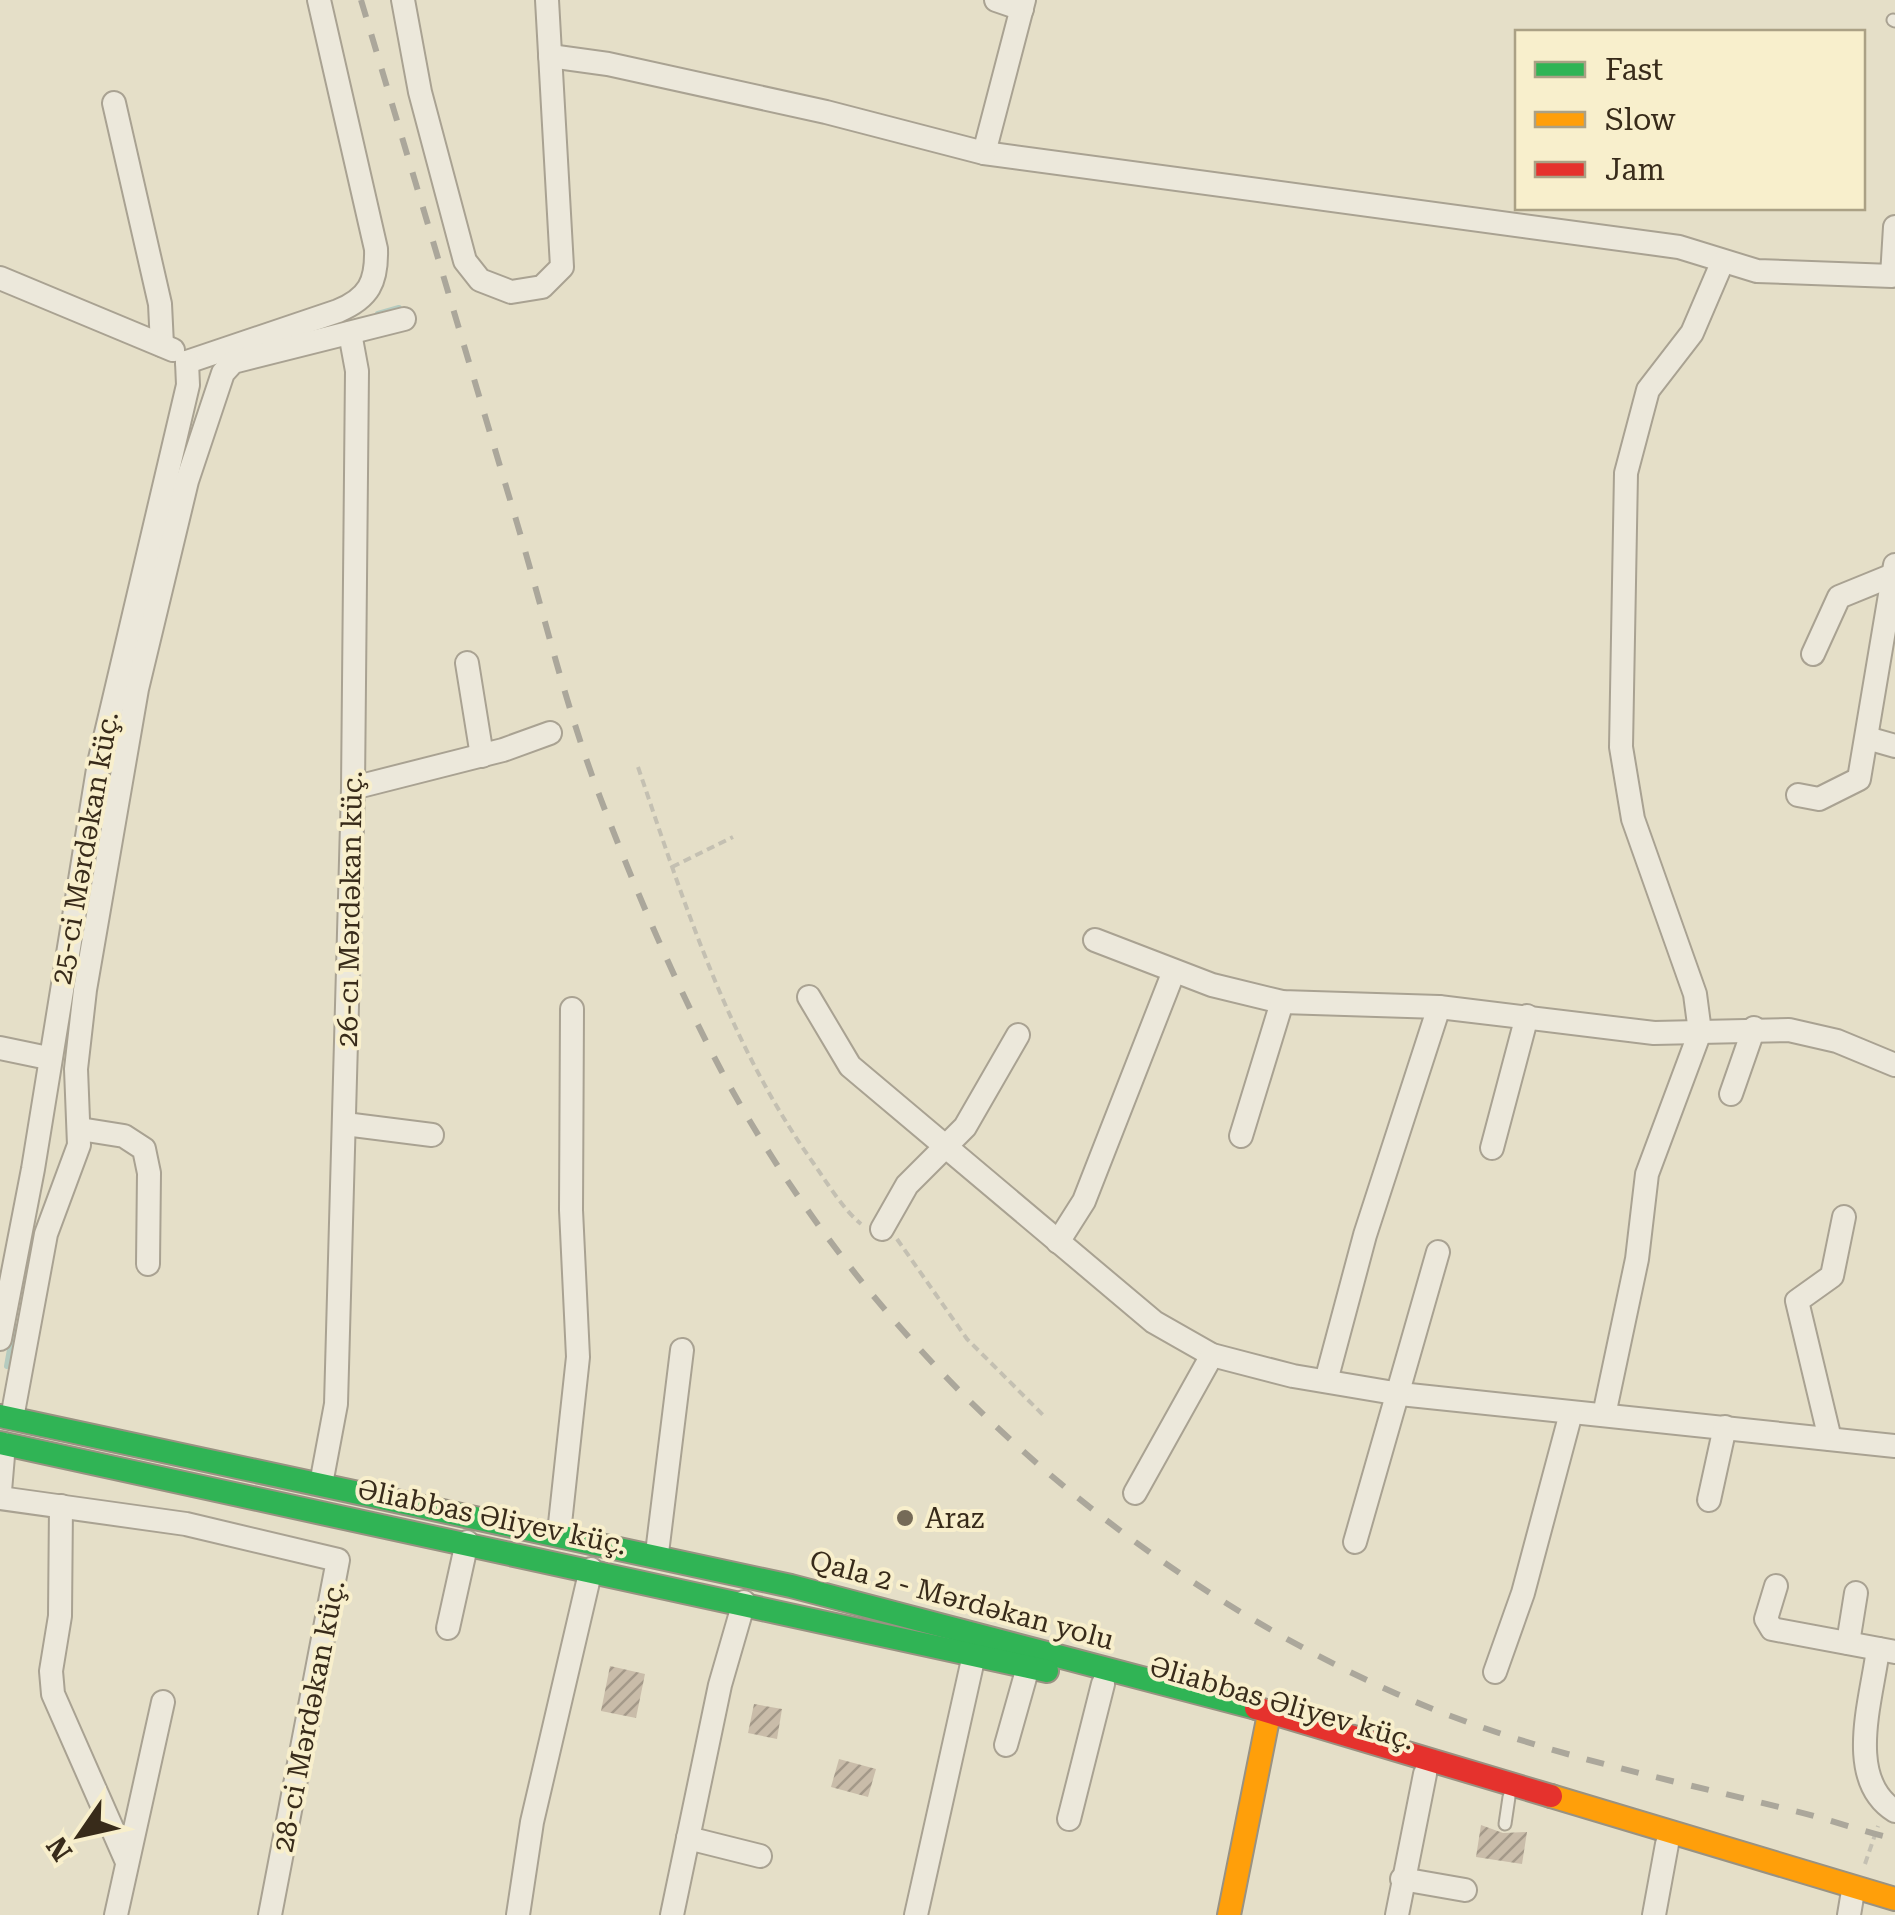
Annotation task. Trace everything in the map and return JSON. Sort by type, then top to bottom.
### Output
[{"type":"main road","name":"Qala 2 - Mərdəkan yolu","points":[[6,1417],[657,1554],[986,1634],[1852,1900],[1895,1898]]},
{"type":"main road","name":"Əliabbas Əliyev küç.","points":[[2,1444],[591,1568],[1267,1721],[1425,1774],[1895,1910]]},
{"type":"main road","points":[[316,1510],[321,1484]]},
{"type":"main road","points":[[1229,1915],[1267,1721]]},
{"type":"street","points":[[0,278],[162,345],[188,362],[357,304],[373,286],[376,249],[319,0]]},
{"type":"street","points":[[403,0],[420,92],[460,249],[480,280],[511,292],[542,287],[562,267],[547,0]]},
{"type":"street","points":[[984,153],[1023,4],[996,0]]},
{"type":"street","points":[[550,56],[826,112],[984,153],[1679,247],[1757,272],[1893,282],[1895,227]]},
{"type":"street","points":[[114,103],[160,304],[162,345]]},
{"type":"street","points":[[1604,1415],[1637,1259],[1647,1174],[1700,1032],[1696,994],[1633,819],[1624,780],[1623,512],[1642,404],[1692,333],[1722,263]]},
{"type":"street","points":[[6,1417],[46,1234],[76,1160],[80,1129],[76,1069],[102,874],[153,614],[199,440],[227,366],[404,319]]},
{"type":"street","name":"26-cı Mərdəkan küç.","points":[[321,1484],[336,1404],[353,788],[357,371],[350,333]]},
{"type":"street","name":"25-ci Mərdəkan küç.","points":[[0,1339],[31,1184],[48,1058],[99,762],[188,385],[188,362]]},
{"type":"street","points":[[1813,654],[1839,597],[1894,570]]},
{"type":"street","points":[[1798,795],[1819,799],[1853,786],[1862,772],[1894,570]]},
{"type":"street","points":[[467,663],[482,756]]},
{"type":"street","points":[[353,788],[482,756],[550,733]]},
{"type":"street","points":[[1867,738],[1895,746]]},
{"type":"street","points":[[1095,940],[1174,971],[1282,1002],[1439,1007],[1654,1033],[1754,1028],[1810,1034],[1895,1065]]},
{"type":"street","points":[[1058,1242],[1084,1201],[1174,971]]},
{"type":"street","points":[[809,997],[850,1066],[1154,1322],[1212,1355],[1326,1382],[1400,1394],[1895,1446]]},
{"type":"street","points":[[1240,1136],[1282,1002]]},
{"type":"street","points":[[1326,1382],[1365,1235],[1439,1007]]},
{"type":"street","points":[[559,1533],[578,1357],[571,1210],[572,1009]]},
{"type":"street","points":[[1492,1148],[1527,1016]]},
{"type":"street","points":[[1732,1094],[1754,1028]]},
{"type":"street","points":[[882,1230],[907,1185],[965,1127],[1018,1035]]},
{"type":"street","points":[[0,1048],[48,1058]]},
{"type":"street","points":[[344,1124],[432,1135]]},
{"type":"street","points":[[80,1129],[124,1136],[144,1149],[149,1174],[148,1264]]},
{"type":"street","points":[[1830,1439],[1797,1301],[1802,1293],[1826,1284],[1832,1276],[1844,1216]]},
{"type":"street","points":[[1355,1542],[1438,1252]]},
{"type":"street","points":[[657,1554],[682,1350]]},
{"type":"street","points":[[1136,1492],[1212,1355]]},
{"type":"street","points":[[1496,1672],[1523,1593],[1571,1412]]},
{"type":"street","points":[[1709,1500],[1724,1427]]},
{"type":"street","points":[[0,1494],[2,1444]]},
{"type":"street","name":"28-ci Mərdəkan küç.","points":[[0,1494],[186,1524],[338,1560],[270,1915]]},
{"type":"street","points":[[61,1506],[60,1616],[51,1671],[54,1694],[127,1862]]},
{"type":"street","points":[[338,1560],[346,1517]]},
{"type":"street","points":[[448,1628],[466,1542]]},
{"type":"street","points":[[518,1915],[532,1822],[591,1568]]},
{"type":"street","points":[[1776,1586],[1766,1619],[1772,1629],[1886,1650],[1865,1774],[1888,1807]]},
{"type":"street","points":[[1848,1643],[1856,1593]]},
{"type":"street","points":[[672,1915],[724,1667],[744,1602]]},
{"type":"street","points":[[916,1915],[974,1655]]},
{"type":"street","points":[[1006,1744],[1028,1667]]},
{"type":"street","points":[[1069,1819],[1103,1684]]},
{"type":"street","points":[[116,1915],[163,1702]]},
{"type":"street","points":[[1396,1915],[1425,1774]]},
{"type":"street","points":[[688,1838],[760,1856]]},
{"type":"street","points":[[1654,1915],[1667,1844]]},
{"type":"street","points":[[1402,1879],[1465,1890]]},
{"type":"lane","points":[[1504,1824],[1509,1798]]},
{"type":"path","points":[[638,766],[672,867],[746,1056],[780,1116],[850,1215],[860,1224],[896,1239],[991,1368],[1043,1416]]},
{"type":"path","points":[[672,867],[733,836]]},
{"type":"path","points":[[1852,1900],[1888,1807]]},
{"type":"building","points":[[610,1666],[645,1674],[636,1718],[601,1711]]},
{"type":"building","points":[[754,1704],[782,1709],[777,1739],[748,1733]]},
{"type":"building","points":[[839,1759],[876,1769],[868,1797],[831,1787]]},
{"type":"building","points":[[1481,1825],[1503,1833],[1527,1832],[1522,1864],[1476,1857]]},
{"type":"waterway","points":[[378,314],[399,308]]},
{"type":"waterway","points":[[69,1015],[74,988]]},
{"type":"waterway","points":[[7,1366],[14,1327]]},
{"type":"railway","points":[[361,0],[566,695],[600,797],[656,935],[721,1070],[781,1170],[849,1265],[925,1354],[1008,1437],[1097,1513],[1192,1581],[1292,1642],[1397,1694],[1495,1732],[1895,1839]]},
{"type":"traffic: fast","points":[[0,1416],[791,1586],[1256,1708]]},
{"type":"traffic: fast","points":[[0,1443],[1047,1671]]},
{"type":"traffic: slow","points":[[1229,1915],[1269,1714]]},
{"type":"traffic: slow","points":[[1551,1796],[1895,1899]]},
{"type":"traffic: jam","points":[[1256,1708],[1551,1796]]},
{"type":"place","name":"Araz","points":[[905,1518]]}]
